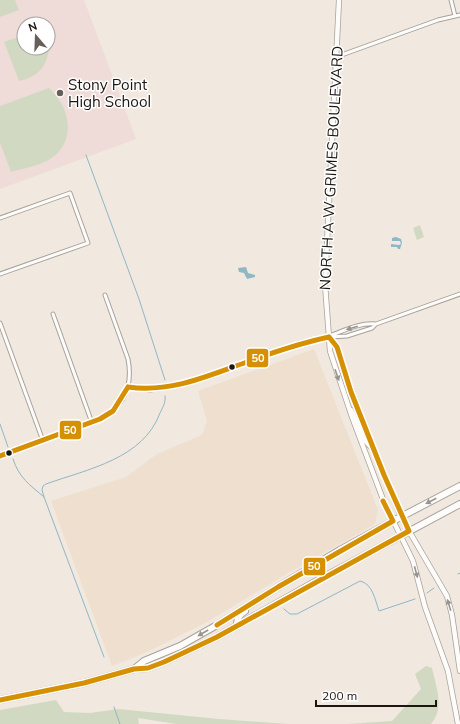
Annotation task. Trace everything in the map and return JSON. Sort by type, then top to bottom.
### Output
[{"type":"highway","points":[[134,669],[144,661],[180,646],[278,587],[393,521],[460,486]]},
{"type":"highway","points":[[0,700],[84,683],[134,669],[148,668],[164,662],[237,626],[460,504]]},
{"type":"highway","points":[[237,626],[237,619],[240,614],[276,592],[278,587]]},
{"type":"main road","name":"NORTH A W GRIMES BOULEVARD","points":[[339,0],[324,284],[330,351],[373,474],[393,521],[413,561],[425,607],[448,671],[458,724]]},
{"type":"main road","name":"NORTH A W GRIMES BOULEVARD","points":[[329,337],[337,347],[351,392],[384,476],[402,516],[409,531],[447,596],[452,615],[460,671]]},
{"type":"main road","points":[[347,403],[356,418],[365,441],[373,448]]},
{"type":"street","points":[[451,0],[455,16]]},
{"type":"street","points":[[336,57],[438,20],[460,15]]},
{"type":"street","points":[[0,218],[70,193],[88,243],[0,274]]},
{"type":"street","points":[[128,387],[150,390],[177,386],[303,342],[329,337],[347,336],[372,328],[376,324],[460,294]]},
{"type":"street","points":[[0,456],[92,423],[113,411],[128,387],[130,368],[128,358],[105,295]]},
{"type":"street","points":[[53,314],[92,423]]},
{"type":"street","points":[[0,323],[43,441]]},
{"type":"street","points":[[329,337],[370,323],[376,324]]},
{"type":"shaded area","name":"Stony Point High School","points":[[0,0],[84,0],[136,139],[0,189]]},
{"type":"shaded area","points":[[314,349],[378,510],[375,524],[285,575],[207,622],[147,652],[112,666],[51,501],[126,477],[157,454],[202,435],[207,421],[198,391]]},
{"type":"green space","points":[[0,0],[15,0],[19,10],[0,17]]},
{"type":"green space","points":[[16,38],[16,56],[48,56],[41,70],[31,77],[19,81],[4,42]]},
{"type":"green space","points":[[49,88],[57,96],[63,106],[66,116],[68,126],[67,136],[63,145],[57,154],[47,161],[11,172],[0,143],[0,106]]},
{"type":"green space","points":[[420,225],[424,237],[417,240],[413,228]]},
{"type":"green space","points":[[426,666],[432,668],[439,704],[438,711],[431,724],[347,724],[392,721],[421,689],[415,674]]},
{"type":"green space","points":[[56,700],[64,712],[90,713],[118,709],[289,724],[176,724],[138,718],[139,724],[0,724],[0,710]]},
{"type":"water","points":[[396,237],[401,239],[402,243],[400,249],[397,247],[391,247],[391,244],[401,244],[400,241],[392,241],[392,238]]},
{"type":"water","points":[[246,267],[248,273],[255,275],[255,277],[247,279],[244,273],[239,272],[238,268]]},
{"type":"waterway","points":[[86,155],[139,299],[165,380]]},
{"type":"waterway","points":[[44,497],[42,490],[43,486],[46,484],[96,467],[128,452],[152,429],[164,404],[165,396]]},
{"type":"waterway","points":[[0,424],[8,447]]},
{"type":"waterway","points":[[13,459],[15,466],[22,476],[44,497],[104,657]]},
{"type":"waterway","points":[[284,609],[290,614],[297,614],[360,581],[368,585],[371,589],[379,611],[415,599]]},
{"type":"waterway","points":[[427,593],[434,588]]},
{"type":"waterway","points":[[114,707],[120,724]]},
{"type":"transit line","name":"50","points":[[128,387],[159,388],[189,382],[288,348],[329,337]]},
{"type":"transit line","name":"50","points":[[0,700],[84,683],[134,669],[148,668],[164,662],[217,637],[409,531],[384,475],[351,392],[337,347],[329,337]]},
{"type":"transit line","name":"50","points":[[0,456],[100,419],[113,411],[128,387]]},
{"type":"transit line","name":"50","points":[[217,625],[278,587],[393,521],[383,501]]},
{"type":"place","name":"Stony Point High School","points":[[60,93]]}]
